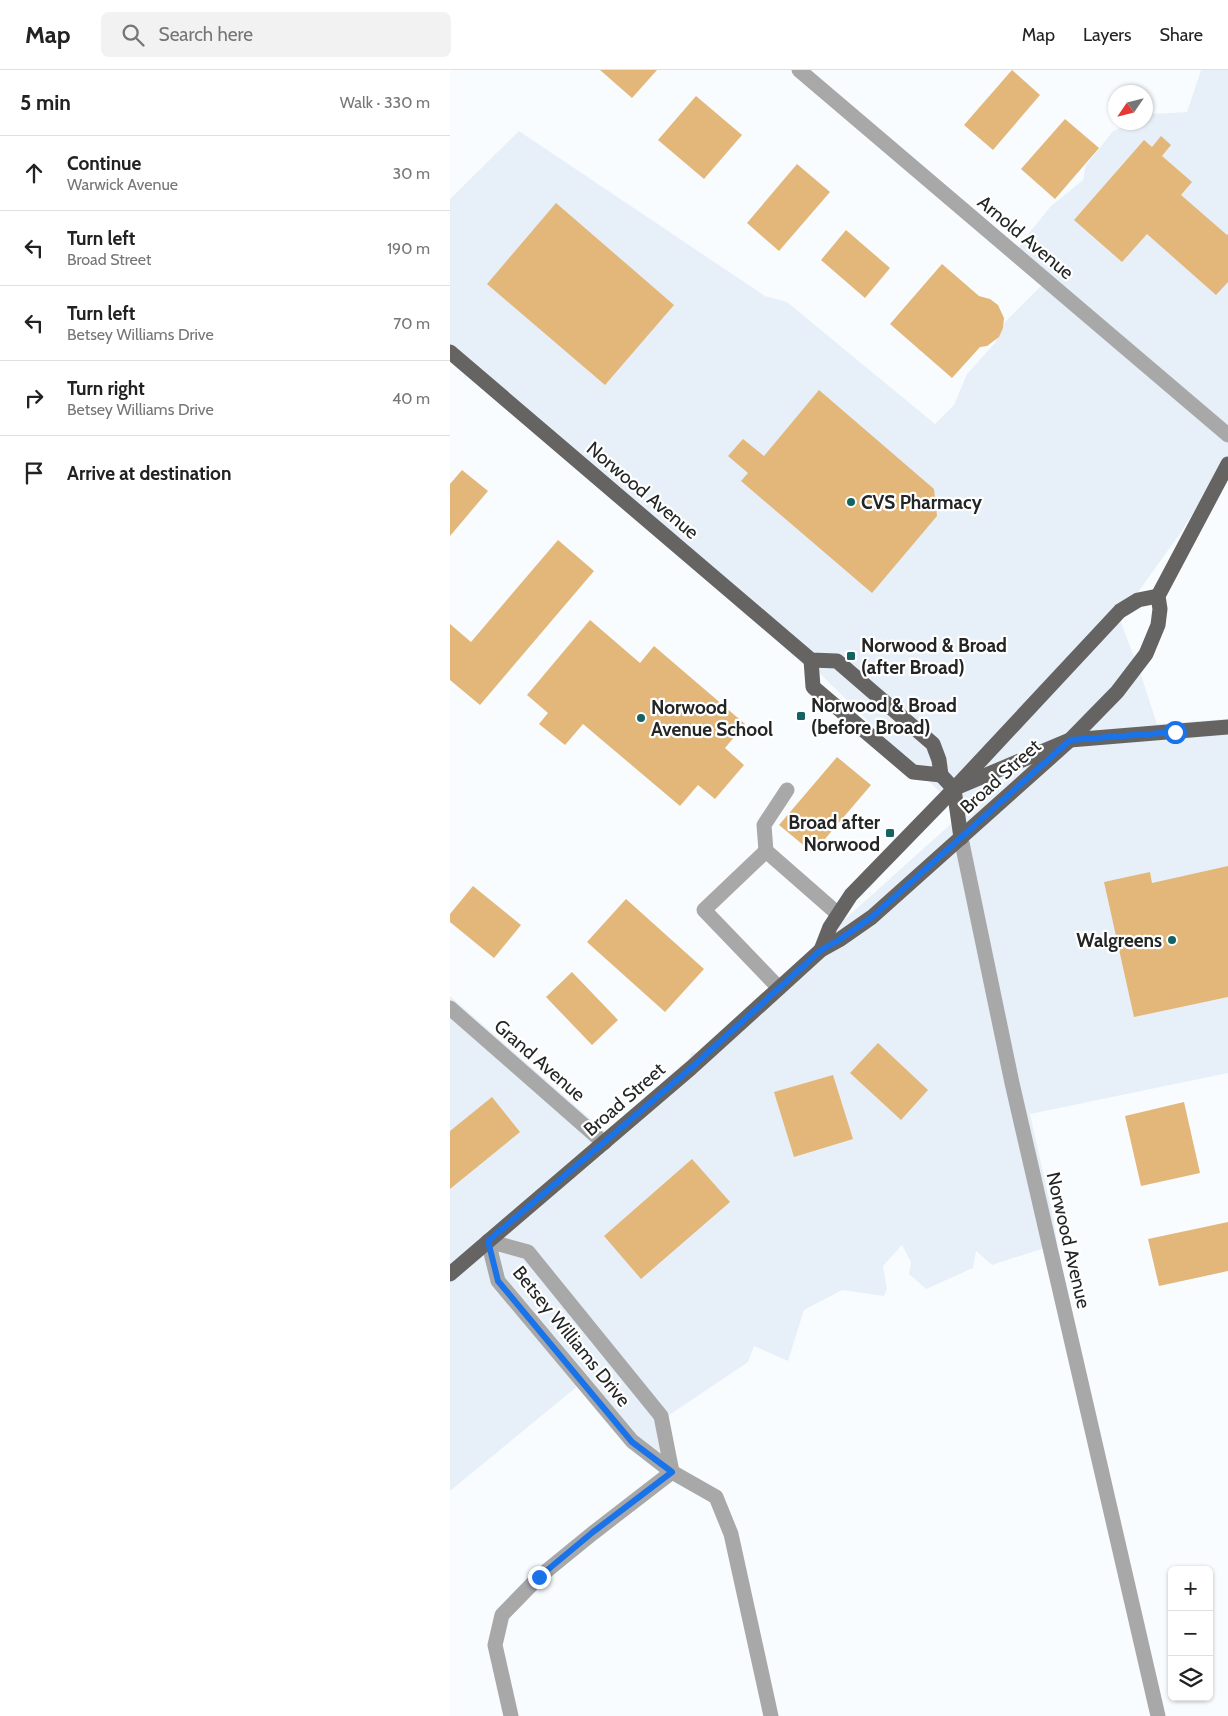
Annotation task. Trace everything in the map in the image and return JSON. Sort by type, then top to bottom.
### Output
[{"type":"main road","name":"Norwood Avenue","points":[[450,352],[811,660]]},
{"type":"main road","name":"Broad Street","points":[[450,1274],[691,1068],[821,950],[872,917],[1070,740],[1116,692],[1146,654],[1158,625],[1160,608],[1158,596],[1228,464]]},
{"type":"main road","name":"Broad Street","points":[[821,950],[838,914],[851,895],[954,789],[1120,611],[1138,600],[1158,596]]},
{"type":"main road","points":[[941,775],[913,772],[814,687],[811,660],[837,661],[933,744],[939,760],[941,775],[954,789],[1070,740],[1228,727]]},
{"type":"main road","name":"Norwood Avenue","points":[[954,789],[961,838]]},
{"type":"street","name":"Arnold Avenue","points":[[799,70],[1228,435]]},
{"type":"street","points":[[787,790],[764,825],[766,851],[838,914]]},
{"type":"street","name":"Norwood Avenue","points":[[961,838],[1012,1083],[1158,1716]]},
{"type":"street","points":[[766,851],[704,910],[779,988]]},
{"type":"street","name":"Grand Avenue","points":[[450,1008],[604,1143]]},
{"type":"street","name":"Betsey Williams Drive","points":[[672,1472],[662,1416],[528,1252],[488,1241],[498,1281],[632,1442],[672,1472],[716,1497],[732,1534],[771,1716]]},
{"type":"street","points":[[511,1716],[495,1645],[502,1615],[539,1577],[593,1532],[672,1472]]},
{"type":"shaded area","points":[[1201,70],[1228,70],[1228,458],[1179,535],[1120,620],[1157,724],[1228,719],[1228,1073],[1030,1114],[1054,1221],[1057,1244],[992,1265],[976,1251],[973,1268],[926,1289],[909,1274],[911,1262],[902,1245],[883,1266],[887,1289],[884,1296],[842,1290],[804,1310],[788,1361],[754,1346],[748,1362],[662,1420],[666,1461],[579,1385],[450,1491],[450,996],[604,1131],[619,1121],[690,1058],[691,1053],[697,1052],[962,814],[774,628],[450,345],[450,199],[519,131],[765,296],[787,302],[935,424],[954,405],[967,374],[995,343],[1005,322],[1048,279],[1019,250],[1020,244],[1051,206],[1083,180],[1086,165],[1113,131],[1153,130],[1153,114],[1187,112]]},
{"type":"building","points":[[600,70],[657,70],[632,98]]},
{"type":"building","points":[[1012,70],[1040,95],[993,150],[964,125]]},
{"type":"building","points":[[696,96],[742,135],[704,179],[658,140]]},
{"type":"building","points":[[1065,119],[1099,148],[1055,199],[1021,169]]},
{"type":"building","points":[[1161,136],[1171,145],[1162,156],[1192,182],[1181,195],[1228,234],[1228,282],[1216,295],[1147,234],[1122,262],[1074,220],[1144,140],[1152,147]]},
{"type":"building","points":[[797,164],[830,192],[779,251],[747,223]]},
{"type":"building","points":[[556,203],[674,305],[605,385],[487,284]]},
{"type":"building","points":[[846,230],[890,268],[865,298],[821,260]]},
{"type":"building","points":[[942,264],[979,296],[990,299],[998,305],[1004,318],[1003,328],[999,337],[987,346],[980,347],[952,378],[890,324]]},
{"type":"building","name":"CVS Pharmacy","points":[[819,390],[934,489],[937,516],[872,593],[741,481],[748,473],[728,456],[743,439],[764,456]]},
{"type":"building","points":[[462,470],[488,491],[450,536],[450,484]]},
{"type":"building","points":[[558,540],[594,571],[480,705],[450,680],[450,624],[471,642]]},
{"type":"building","name":"Norwood Avenue School","points":[[590,620],[640,663],[654,646],[745,724],[725,748],[744,765],[715,799],[698,785],[680,806],[583,724],[565,745],[539,724],[548,713],[527,695]]},
{"type":"building","points":[[837,757],[871,785],[813,853],[779,825]]},
{"type":"building","name":"Walgreens","points":[[1228,866],[1228,997],[1134,1017],[1104,882],[1150,872],[1152,883]]},
{"type":"building","points":[[473,886],[521,925],[494,958],[450,922],[450,914]]},
{"type":"building","points":[[626,899],[704,969],[665,1012],[587,942]]},
{"type":"building","points":[[572,972],[618,1020],[592,1045],[546,997]]},
{"type":"building","points":[[878,1043],[928,1090],[901,1120],[850,1073]]},
{"type":"building","points":[[833,1075],[853,1139],[794,1157],[774,1092]]},
{"type":"building","points":[[492,1097],[520,1132],[450,1189],[450,1131]]},
{"type":"building","points":[[1184,1102],[1200,1173],[1141,1186],[1125,1116]]},
{"type":"building","points":[[692,1159],[730,1202],[641,1279],[604,1236]]},
{"type":"building","points":[[1228,1222],[1228,1271],[1159,1286],[1148,1239]]},
{"type":"place","name":"CVS Pharmacy","points":[[851,502]]},
{"type":"place","name":"Norwood & Broad (after Broad)","points":[[851,656]]},
{"type":"place","name":"Norwood & Broad (before Broad)","points":[[801,716]]},
{"type":"place","name":"Norwood Avenue School","points":[[641,718]]},
{"type":"place","name":"Broad after Norwood","points":[[890,833]]},
{"type":"place","name":"Walgreens","points":[[1172,940]]},
{"type":"route","points":[[539,1577],[593,1532],[672,1472],[632,1442],[498,1281],[488,1241],[691,1068],[821,950],[857,929],[900,893],[1070,740],[1175,732]]}]
